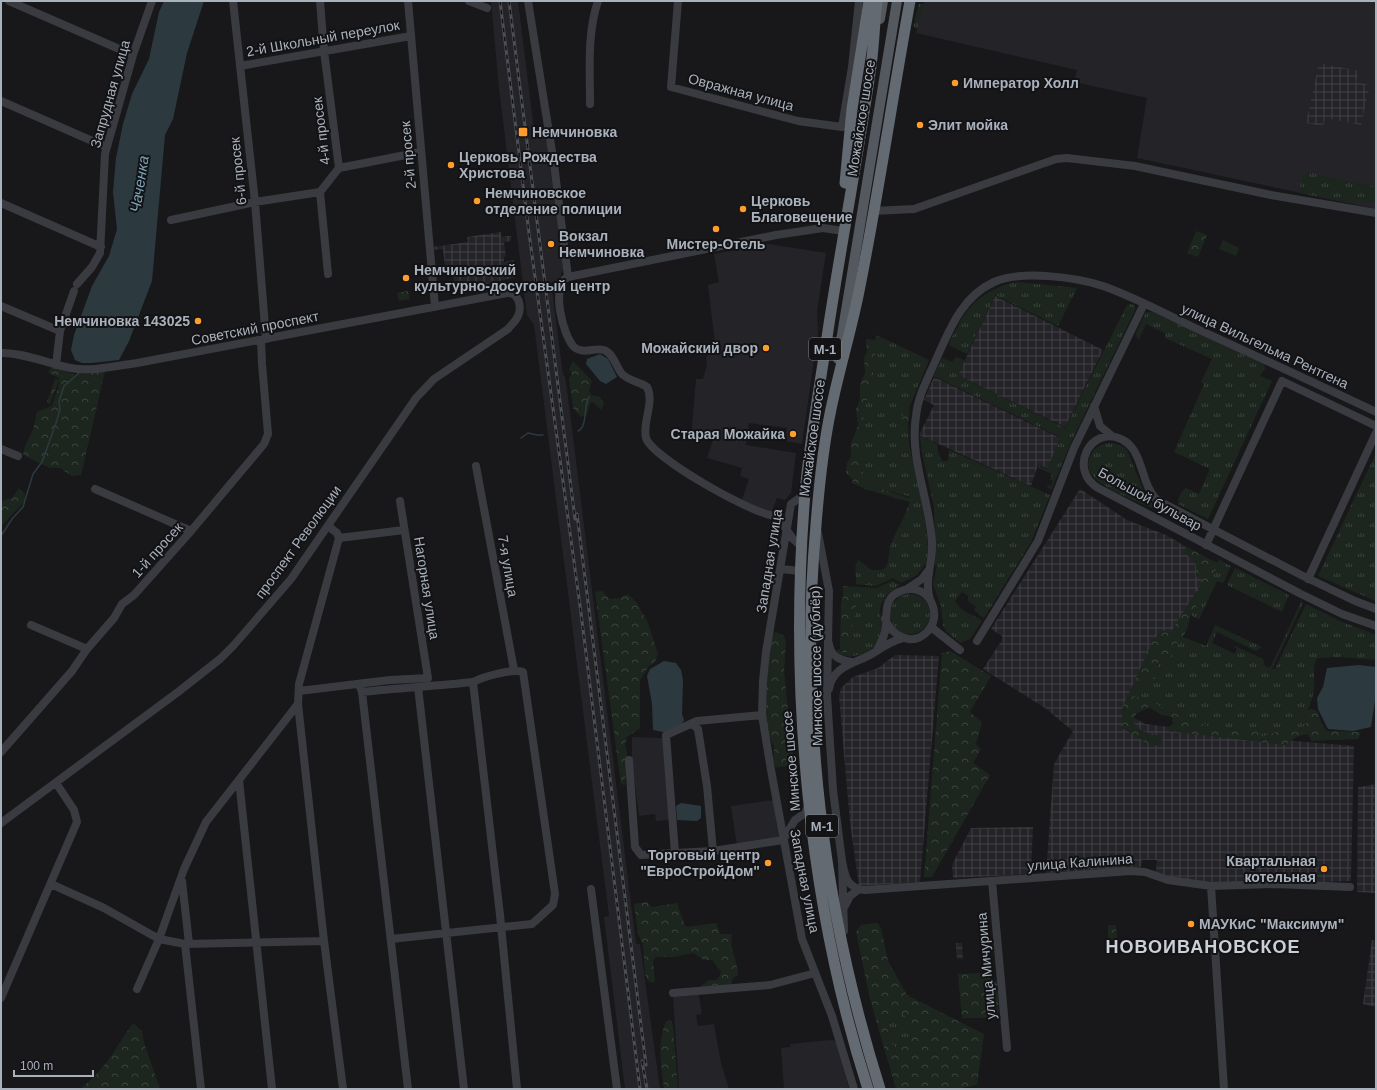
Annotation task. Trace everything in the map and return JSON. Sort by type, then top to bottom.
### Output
[{"type":"highway","points":[[844,228],[844,192],[851,117],[869,1]]},
{"type":"highway","name":"М-1","points":[[871,70],[877,1]]},
{"type":"highway","name":"М-1","points":[[831,411],[858,297],[910,1]]},
{"type":"highway","name":"Можайское шоссе","points":[[807,472],[844,228],[871,70]]},
{"type":"highway","name":"Можайское шоссе","points":[[816,524],[831,411]]},
{"type":"highway","name":"Минское шоссе","points":[[807,472],[800,571],[801,692],[804,751],[809,803],[830,937],[849,1022],[868,1089]]},
{"type":"highway","name":"Минское шоссе","points":[[816,524],[811,640],[815,748],[823,831],[844,953],[880,1089]]},
{"type":"main road","name":"Можайское шоссе","points":[[871,70],[883,1]]},
{"type":"main road","name":"Можайское шоссе","points":[[831,411],[849,289],[897,1]]},
{"type":"street","points":[[9,1],[134,55]]},
{"type":"street","name":"Запрудная улица","points":[[56,364],[60,331],[75,288],[95,263],[101,247],[106,147],[152,1]]},
{"type":"street","name":"6-й просек","points":[[233,1],[255,202],[264,339]]},
{"type":"street","name":"4-й просек","points":[[320,1],[324,51],[339,168],[320,192]]},
{"type":"street","name":"2-й просек","points":[[408,1],[435,307]]},
{"type":"street","points":[[469,1],[487,8]]},
{"type":"street","points":[[528,1],[554,164],[568,277],[776,235],[823,228],[844,228]]},
{"type":"street","points":[[590,104],[591,45],[593,24],[598,1]]},
{"type":"street","name":"Овражная улица","points":[[678,1],[671,87],[798,121],[842,127],[845,116],[858,17]]},
{"type":"street","points":[[858,17],[859,1]]},
{"type":"street","points":[[858,17],[862,1]]},
{"type":"street","name":"2-й Школьный переулок","points":[[240,66],[411,36]]},
{"type":"street","points":[[1,101],[106,147]]},
{"type":"street","points":[[339,168],[421,152]]},
{"type":"street","points":[[873,211],[904,211],[914,209],[976,186],[1000,181],[1056,159],[1067,158],[1135,166],[1271,195],[1376,213]]},
{"type":"street","points":[[171,220],[255,202],[320,192],[328,274]]},
{"type":"street","points":[[1,203],[101,247]]},
{"type":"street","name":"улица Вильгельма Рентгена","points":[[930,600],[927,582],[930,569],[932,542],[929,513],[915,451],[916,416],[921,392],[956,317],[965,304],[979,290],[994,282],[1013,276],[1045,277],[1102,286],[1376,412]]},
{"type":"street","name":"Западная улица","points":[[568,277],[560,284],[558,296],[561,315],[570,342],[581,351],[606,351],[614,359],[622,374],[647,387],[650,396],[646,433],[648,442],[653,448],[681,469],[717,491],[768,514],[777,516],[786,530]]},
{"type":"street","name":"Советский проспект","points":[[1,353],[12,354],[78,369],[93,369],[513,293]]},
{"type":"street","name":"проспект Революции","points":[[1,823],[220,659],[245,633],[291,579],[407,409],[425,388],[443,372],[491,342],[508,329],[516,319],[520,306],[518,298],[513,293]]},
{"type":"street","points":[[977,641],[1038,541],[1074,448],[1144,304]]},
{"type":"street","points":[[1,306],[60,331]]},
{"type":"street","name":"1-й просек","points":[[1,752],[72,670],[87,649],[114,618],[122,604],[134,595],[191,531],[239,476],[267,439],[268,434],[262,364],[264,339]]},
{"type":"street","name":"улица Вильгельма Рентгена","points":[[1214,530],[1282,381],[1376,426]]},
{"type":"street","points":[[1094,406],[1100,426],[1112,436]]},
{"type":"street","points":[[1308,578],[1376,433]]},
{"type":"street","name":"Большой бульвар","points":[[1376,609],[1355,602],[1157,500],[1147,487],[1133,448],[1122,439],[1112,436],[1100,439],[1091,445],[1084,458],[1084,468],[1087,479],[1093,485],[1206,545],[1342,614],[1376,626]]},
{"type":"street","points":[[1074,448],[1084,468]]},
{"type":"street","points":[[1,449],[18,456]]},
{"type":"street","name":"7-я улица","points":[[476,466],[514,670]]},
{"type":"street","points":[[95,489],[191,531]]},
{"type":"street","name":"Западная улица","points":[[805,494],[791,504],[766,652],[762,714],[802,939],[835,1026],[854,1089]]},
{"type":"street","name":"Нагорная улица","points":[[360,688],[390,680],[428,678],[400,501]]},
{"type":"street","name":"Минское шоссе (дублёр)","points":[[816,524],[828,582],[828,702],[832,784],[842,862],[844,953]]},
{"type":"street","points":[[328,526],[337,533],[339,538],[298,691],[298,704],[324,941],[343,1089]]},
{"type":"street","points":[[339,538],[404,530]]},
{"type":"street","points":[[786,530],[793,539],[802,546]]},
{"type":"street","points":[[1206,545],[1214,530]]},
{"type":"street","points":[[781,569],[800,571]]},
{"type":"street","points":[[876,650],[884,634],[886,607],[892,596],[907,589],[922,579],[930,569]]},
{"type":"street","points":[[828,702],[830,684],[838,671],[888,643],[903,638],[918,638],[926,633],[931,627],[935,613],[930,600],[920,591],[907,589]]},
{"type":"street","points":[[886,619],[889,627],[896,635],[903,638]]},
{"type":"street","points":[[31,625],[87,649]]},
{"type":"street","points":[[931,627],[960,650]]},
{"type":"street","points":[[828,639],[830,650],[834,656],[838,659],[852,662]]},
{"type":"street","points":[[298,691],[418,687],[473,682],[480,678],[514,670],[520,670],[525,674],[555,894],[553,905],[532,924],[391,938]]},
{"type":"street","points":[[473,682],[517,1089]]},
{"type":"street","points":[[418,687],[464,1089]]},
{"type":"street","points":[[360,688],[408,1089]]},
{"type":"street","points":[[137,989],[159,939],[182,879],[184,869],[206,822],[298,704]]},
{"type":"street","points":[[675,853],[666,735],[697,721],[762,714]]},
{"type":"street","points":[[692,724],[698,729],[707,786],[713,851]]},
{"type":"street","points":[[629,760],[635,847],[638,853],[645,855],[713,851],[784,840],[795,820],[805,813],[809,803]]},
{"type":"street","points":[[239,780],[272,1089]]},
{"type":"street","points":[[1,998],[51,884],[76,822],[74,810],[56,783]]},
{"type":"street","points":[[842,862],[845,879],[849,885],[859,889],[847,900],[843,915]]},
{"type":"street","name":"улица Калинина","points":[[859,889],[1131,871],[1145,872],[1168,880],[1211,886],[1275,884],[1350,887]]},
{"type":"street","points":[[182,879],[201,1089]]},
{"type":"street","name":"улица Мичурина","points":[[992,881],[1007,1048]]},
{"type":"street","points":[[51,884],[104,908],[159,939],[187,944],[324,941]]},
{"type":"street","points":[[1211,886],[1224,1089]]},
{"type":"street","points":[[591,889],[617,1089]]},
{"type":"street","points":[[673,993],[770,985],[815,973]]},
{"type":"shaded area","points":[[491,1],[518,1],[535,138],[546,136],[563,269],[558,282],[551,283],[563,375],[565,376],[570,413],[636,944],[640,944],[660,1089],[625,1089],[604,917],[609,916],[534,325],[527,315],[499,88]]},
{"type":"shaded area","points":[[924,1],[1376,1],[1376,209],[1137,158],[1147,98],[1074,82],[1077,70],[916,33]]},
{"type":"shaded area","points":[[1319,63],[1359,71],[1356,82],[1370,85],[1361,125],[1325,118],[1323,126],[1306,123]]},
{"type":"shaded area","points":[[501,232],[501,237],[511,236],[511,241],[504,242],[506,256],[504,257],[504,262],[514,260],[516,277],[474,287],[473,283],[455,286],[453,273],[446,274],[443,249],[433,250],[433,247],[468,242],[467,237]]},
{"type":"shaded area","points":[[768,244],[826,253],[817,311],[818,332],[802,444],[785,441],[787,428],[749,423],[746,445],[796,453],[791,493],[785,500],[777,498],[771,513],[742,500],[749,479],[740,476],[742,468],[707,458],[713,440],[691,438],[696,379],[703,379],[707,365],[706,358],[715,343],[708,285],[719,282],[714,254]]},
{"type":"shaded area","points":[[995,296],[1103,350],[1065,427],[958,375]]},
{"type":"shaded area","points":[[934,377],[1060,438],[1048,468],[1038,465],[1031,486],[919,435],[934,405],[924,400]]},
{"type":"shaded area","points":[[1080,489],[1127,520],[1166,535],[1215,564],[1122,711],[1145,724],[1271,739],[1354,746],[1351,881],[1217,885],[1156,876],[1157,860],[1142,860],[1141,867],[1118,870],[1046,873],[1054,764],[1073,731],[1045,708],[983,669],[1002,640],[1002,636],[991,629]]},
{"type":"shaded area","points":[[895,655],[939,656],[920,882],[859,886],[850,823],[839,696],[841,688],[853,677],[878,668]]},
{"type":"shaded area","points":[[632,737],[663,738],[670,820],[656,821],[655,814],[639,816],[632,760]]},
{"type":"shaded area","points":[[1376,784],[1376,893],[1357,892],[1358,787]]},
{"type":"shaded area","points":[[773,800],[779,839],[737,846],[731,806]]},
{"type":"shaded area","points":[[1033,827],[1031,874],[953,878],[952,865],[971,828]]},
{"type":"shaded area","points":[[1372,940],[1376,941],[1376,1007],[1363,1004]]},
{"type":"shaded area","points":[[956,943],[962,943],[963,959],[957,959]]},
{"type":"shaded area","points":[[699,995],[702,1014],[696,1015],[698,1026],[714,1024],[721,1063],[729,1089],[679,1089],[673,997]]},
{"type":"shaded area","points":[[830,1040],[837,1041],[849,1089],[784,1089],[781,1048],[791,1047],[790,1044]]},
{"type":"green space","points":[[919,4],[924,4],[918,27],[916,29],[913,26]]},
{"type":"green space","points":[[1308,172],[1376,187],[1376,204],[1357,200],[1355,204],[1299,193],[1302,175]]},
{"type":"green space","points":[[1196,231],[1207,235],[1198,257],[1187,253]]},
{"type":"green space","points":[[1223,240],[1239,248],[1236,256],[1219,249]]},
{"type":"green space","points":[[1017,282],[1077,288],[1058,326],[995,295],[967,354],[949,345],[952,336],[962,319],[974,303],[989,292],[1007,284]]},
{"type":"green space","points":[[408,291],[410,299],[399,301],[397,293]]},
{"type":"green space","points":[[1132,304],[1135,306],[1135,310],[1072,440],[1051,490],[1047,487],[1048,485],[1051,486],[1053,481],[1050,480],[1052,474],[1038,468],[1039,466],[1048,469],[1060,437],[934,376],[942,358],[952,362],[956,357],[964,360],[958,375],[1065,428],[1127,305]]},
{"type":"green space","points":[[1146,312],[1152,312],[1264,364],[1265,369],[1260,376],[1272,381],[1208,519],[1178,504],[1180,495],[1186,488],[1199,494],[1210,469],[1174,452],[1204,384],[1201,382],[1212,359],[1165,338],[1165,333],[1146,324],[1139,339],[1137,338],[1136,333]]},
{"type":"green space","points":[[876,335],[929,360],[903,422],[908,425],[909,444],[924,514],[928,547],[926,563],[917,575],[901,583],[893,578],[876,586],[856,584],[855,569],[858,560],[874,570],[882,570],[886,567],[893,539],[903,519],[907,517],[913,501],[908,496],[876,487],[866,480],[861,468],[861,432],[866,404],[873,384],[873,361],[877,348],[875,340]]},
{"type":"green space","points":[[866,339],[875,340],[877,348],[873,361],[873,384],[866,404],[861,432],[861,468],[866,480],[876,487],[912,499],[913,503],[907,517],[903,519],[910,502],[868,490],[852,483],[853,480],[846,473],[847,463],[851,457],[851,443],[858,426],[856,409],[860,400],[860,384],[865,373],[864,358],[867,351]]},
{"type":"green space","points":[[573,361],[592,381],[589,390],[591,395],[600,397],[604,404],[601,410],[593,402],[590,403],[587,415],[581,417],[573,408],[569,379],[572,374],[569,369]]},
{"type":"green space","points":[[52,367],[75,375],[86,372],[105,371],[81,475],[72,476],[60,468],[50,468],[23,455],[25,446],[33,430],[37,412],[52,406],[57,392],[59,379],[48,372]]},
{"type":"green space","points":[[55,379],[59,380],[50,404],[47,402]]},
{"type":"green space","points":[[907,409],[910,409],[908,425],[903,422],[902,418],[903,413]]},
{"type":"green space","points":[[920,436],[937,444],[938,452],[942,461],[948,460],[949,450],[1050,495],[1031,542],[984,618],[974,610],[976,607],[968,601],[968,596],[962,592],[955,601],[961,609],[982,621],[970,639],[960,643],[946,631],[943,625],[941,606],[933,584],[937,566],[935,565],[936,550],[934,507],[922,453]]},
{"type":"green space","points":[[1112,443],[1122,446],[1127,450],[1146,497],[1158,510],[1112,490],[1096,480],[1092,475],[1088,465],[1093,452],[1100,446]]},
{"type":"green space","points":[[1376,453],[1376,601],[1318,576]]},
{"type":"green space","points":[[19,488],[25,494],[25,501],[1,526],[1,501],[12,498]]},
{"type":"green space","points":[[1187,547],[1217,562],[1218,565],[1203,597],[1191,614],[1183,637],[1173,646],[1172,655],[1166,661],[1162,660],[1158,664],[1158,676],[1154,679],[1149,676],[1142,678],[1133,696],[1147,700],[1169,712],[1190,718],[1201,724],[1256,732],[1260,733],[1262,737],[1276,732],[1296,732],[1306,724],[1305,717],[1308,710],[1312,709],[1317,711],[1322,725],[1327,731],[1361,732],[1358,739],[1311,741],[1308,734],[1298,736],[1285,745],[1167,731],[1165,730],[1173,724],[1172,717],[1162,715],[1149,707],[1136,714],[1133,722],[1142,731],[1161,736],[1163,738],[1159,745],[1151,746],[1122,728],[1122,708],[1153,640],[1162,630],[1169,632],[1172,630],[1202,582],[1201,578],[1196,577],[1196,565],[1192,559],[1184,553],[1185,548]]},
{"type":"green space","points":[[1218,559],[1231,566],[1223,583],[1217,581],[1199,619],[1191,614],[1218,565]]},
{"type":"green space","points":[[1235,568],[1289,595],[1282,612],[1227,585]]},
{"type":"green space","points":[[892,581],[900,585],[887,596],[881,605],[880,612],[882,632],[880,639],[865,653],[852,656],[839,654],[837,651],[838,649],[844,653],[847,652],[853,637],[852,629],[855,613],[847,596],[843,597],[843,586],[876,588]]},
{"type":"green space","points":[[602,591],[609,599],[620,598],[628,594],[637,603],[648,623],[658,654],[655,662],[649,666],[640,680],[640,728],[627,737],[625,745],[627,753],[625,785],[621,784],[595,592]]},
{"type":"green space","points":[[914,594],[921,597],[927,603],[930,614],[929,622],[921,631],[914,634],[906,634],[899,631],[891,622],[890,610],[893,603],[902,595]]},
{"type":"green space","points":[[847,596],[855,598],[857,602],[852,629],[853,637],[847,652],[843,653],[840,649],[841,604],[843,597]]},
{"type":"green space","points":[[1301,602],[1303,603],[1272,669],[1275,669],[1306,604],[1340,621],[1376,635],[1376,660],[1339,657],[1317,658],[1314,669],[1314,690],[1305,717],[1306,724],[1296,732],[1275,732],[1262,737],[1256,732],[1201,724],[1190,718],[1169,712],[1147,700],[1132,696],[1142,678],[1150,676],[1151,678],[1154,675],[1160,662],[1162,660],[1164,661],[1175,643],[1183,637],[1206,646],[1215,625],[1262,647],[1256,651],[1217,632],[1212,643],[1235,654],[1237,649],[1234,647],[1235,646],[1263,659],[1265,666],[1270,668]]},
{"type":"green space","points":[[776,632],[784,636],[786,642],[784,671],[793,757],[792,763],[788,766],[776,767],[773,763],[774,746],[768,734],[765,713],[765,680],[772,634]]},
{"type":"green space","points":[[950,651],[991,676],[970,712],[982,722],[976,744],[981,749],[973,763],[990,775],[932,877],[924,877],[942,653]]},
{"type":"green space","points":[[647,902],[652,907],[677,903],[685,926],[716,923],[720,934],[732,934],[732,950],[738,975],[732,979],[732,984],[730,986],[703,988],[701,986],[709,980],[716,980],[720,976],[721,971],[712,960],[704,960],[693,953],[674,957],[656,957],[653,961],[655,982],[653,983],[648,981],[645,974],[643,944],[638,934],[634,904]]},
{"type":"green space","points":[[877,923],[881,928],[888,961],[907,995],[984,1034],[977,1085],[956,1089],[896,1089],[870,999],[856,932],[861,925]],"holes":[[[903,1014],[913,1024],[915,1034],[896,1049],[892,1043],[885,1022],[889,1015]]]},
{"type":"green space","points":[[1108,925],[1116,925],[1117,940],[1108,941]]},
{"type":"green space","points":[[982,973],[982,977],[989,977],[997,982],[999,1018],[962,1018],[958,974]]},
{"type":"green space","points":[[903,1014],[913,1024],[915,1034],[896,1049],[892,1043],[885,1022],[889,1015]]},
{"type":"green space","points":[[671,1020],[673,1026],[678,1089],[664,1089],[661,1063],[661,1038],[666,1021]]},
{"type":"green space","points":[[133,1023],[142,1031],[144,1043],[160,1089],[80,1089],[104,1066]]},
{"type":"water","points":[[164,1],[204,1],[187,53],[173,119],[165,135],[152,281],[129,341],[119,360],[82,363],[75,360],[71,350],[74,335],[92,286],[109,256],[117,229],[113,192],[116,158],[123,124],[132,94],[149,59],[159,12]]},
{"type":"water","points":[[600,354],[608,359],[617,377],[606,384],[600,381],[586,364],[587,359]]},
{"type":"water","points":[[664,661],[676,663],[681,670],[683,680],[682,714],[684,720],[681,725],[663,732],[653,730],[652,704],[647,676],[650,669]]},
{"type":"water","points":[[1359,665],[1376,667],[1376,694],[1371,727],[1353,731],[1328,729],[1318,709],[1317,698],[1323,687],[1327,668]]},
{"type":"water","points":[[681,803],[701,806],[701,818],[697,821],[677,820],[676,806]]},
{"type":"waterway","name":"Чаченка","points":[[1,536],[12,519],[23,507],[33,474],[42,462],[60,410],[59,401],[64,386],[79,373]]},
{"type":"waterway","points":[[578,431],[583,425],[589,397]]},
{"type":"waterway","points":[[521,438],[528,433],[543,435]]},
{"type":"railway","points":[[500,1],[529,233],[581,613],[640,1089]]},
{"type":"railway","points":[[509,1],[575,519]]},
{"type":"railway","points":[[577,514],[646,1065]]},
{"type":"railway","points":[[642,1061],[647,1089]]},
{"type":"place","name":"Император Холл","points":[[955,83]]},
{"type":"place","name":"Элит мойка","points":[[920,125]]},
{"type":"place","name":"Немчиновка","points":[[523,132]]},
{"type":"place","name":"Церковь Рождества Христова","points":[[451,165]]},
{"type":"place","name":"Немчиновское отделение полиции","points":[[477,201]]},
{"type":"place","name":"Церковь Благовещение","points":[[743,209]]},
{"type":"place","name":"Мистер-Отель","points":[[716,229]]},
{"type":"place","name":"Вокзал Немчиновка","points":[[551,244]]},
{"type":"place","name":"Немчиновский культурно-досуговый центр","points":[[406,278]]},
{"type":"place","name":"Немчиновка 143025","points":[[198,321]]},
{"type":"place","name":"Можайский двор","points":[[766,348]]},
{"type":"place","name":"Старая Можайка","points":[[793,434]]},
{"type":"place","name":"Торговый центр \"ЕвроСтройДом\"","points":[[768,863]]},
{"type":"place","name":"Квартальная котельная","points":[[1324,869]]},
{"type":"place","name":"МАУКиС \"Максимум\"","points":[[1191,924]]},
{"type":"district","name":"НОВОИВАНОВСКОЕ","points":[[1203,947]]}]
